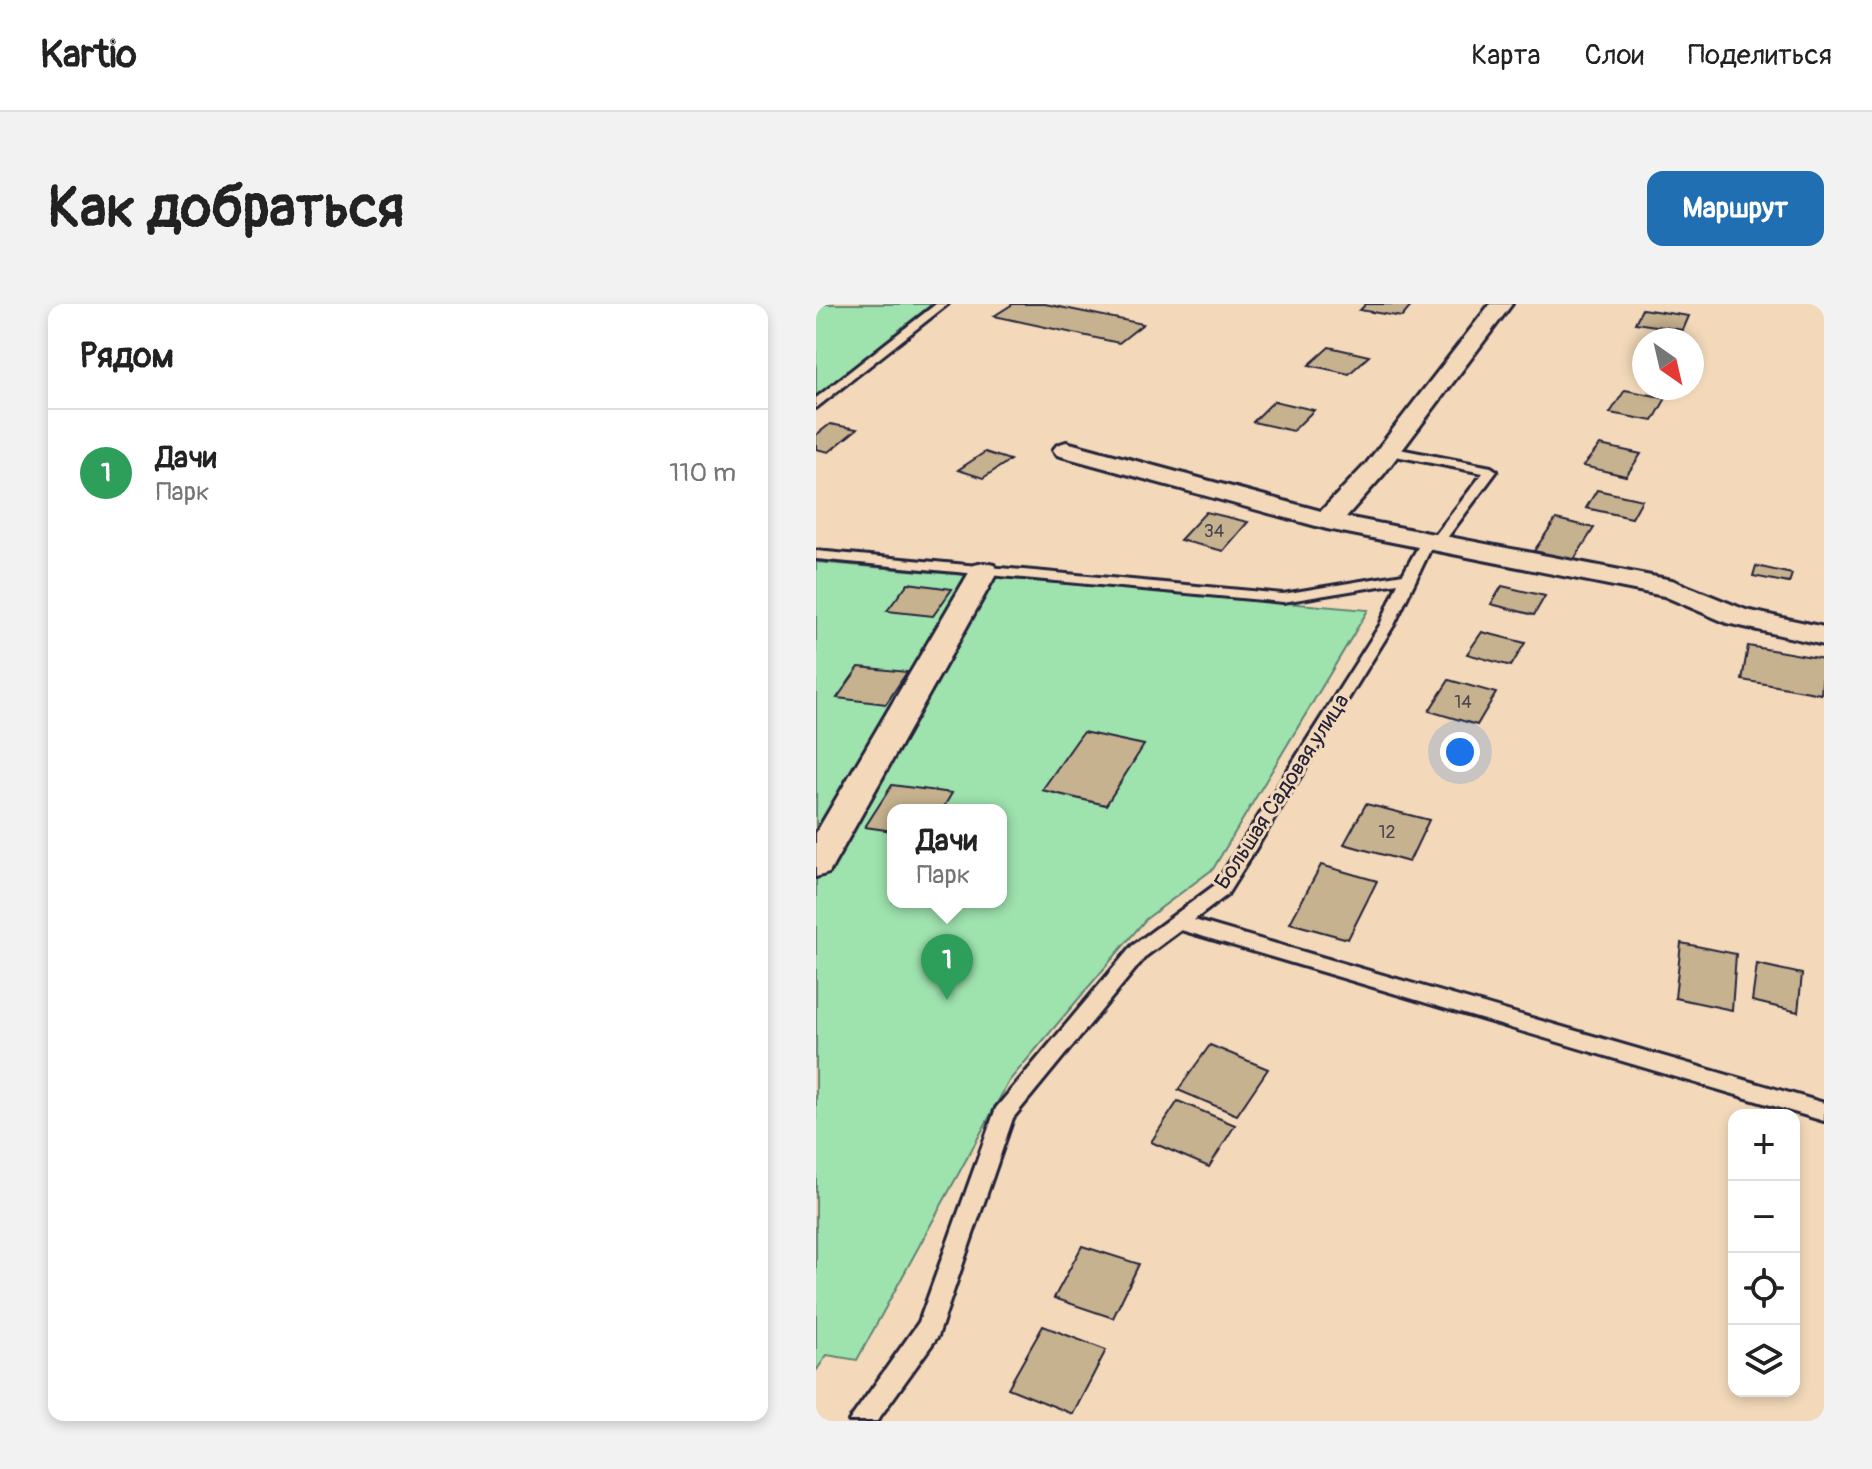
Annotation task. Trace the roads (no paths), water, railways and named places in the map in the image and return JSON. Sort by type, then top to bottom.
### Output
[{"type":"street","points":[[1327,521],[1389,451],[1501,304]]},
{"type":"street","points":[[1066,450],[1327,521],[1672,589],[1737,617],[1824,636]]},
{"type":"street","points":[[816,864],[984,571]]},
{"type":"lane","points":[[816,404],[943,304]]},
{"type":"lane","name":"Большая Садовая улица","points":[[862,1421],[929,1328],[1004,1114],[1139,951],[1221,890],[1387,625],[1408,577],[1432,542],[1491,471],[1389,451]]},
{"type":"lane","points":[[816,555],[1283,598],[1408,577]]},
{"type":"lane","points":[[1178,922],[1824,1112]]},
{"type":"place","name":"Дачи","points":[[947,1000]]}]
